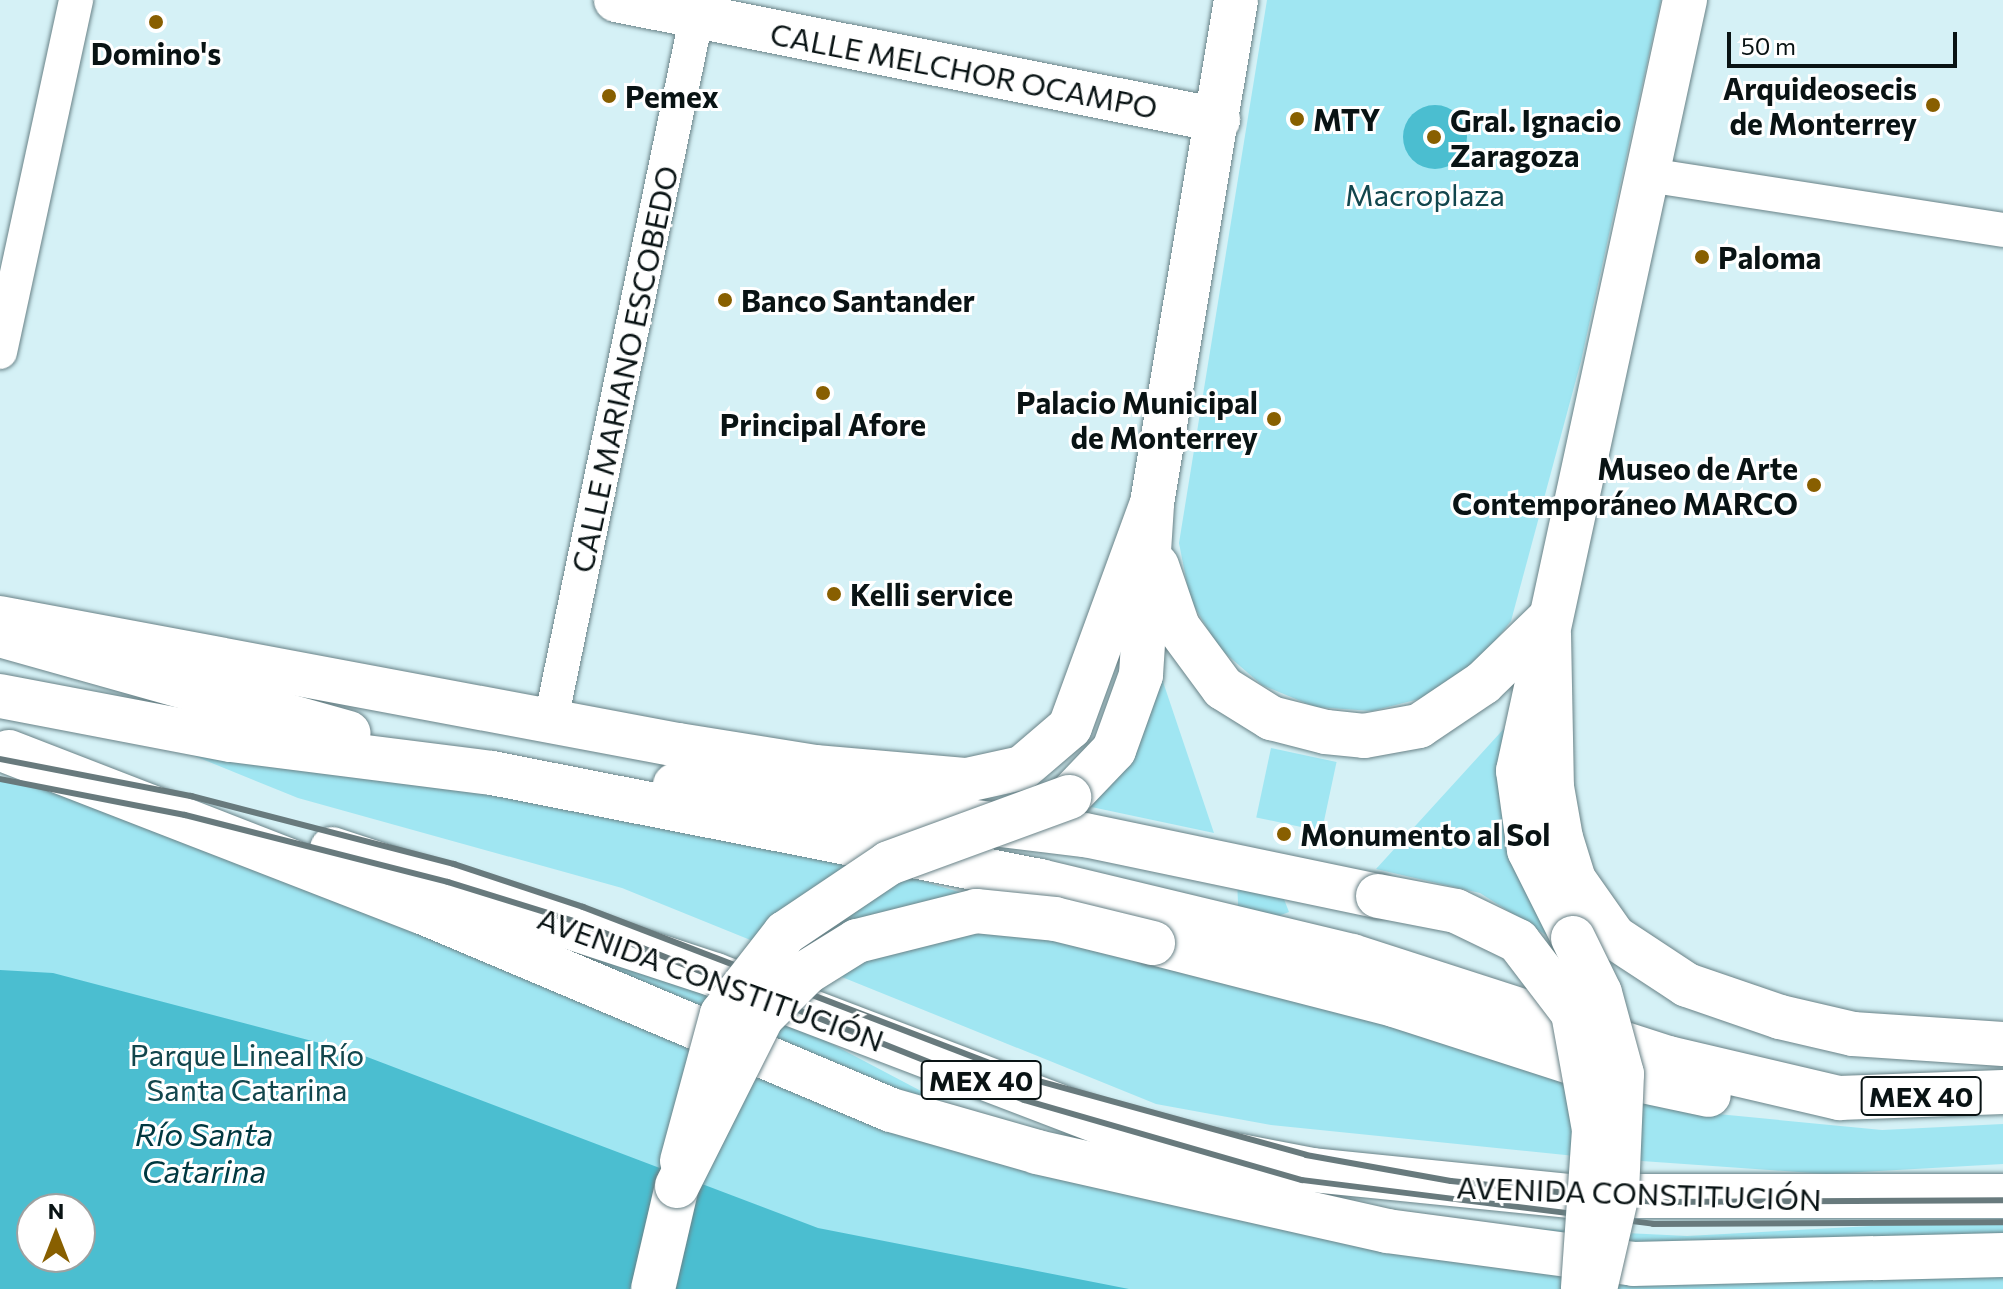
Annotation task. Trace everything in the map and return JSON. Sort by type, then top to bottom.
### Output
[{"type":"main road","name":"CALLE MELCHOR OCAMPO","points":[[616,0],[698,8],[1218,120]]},
{"type":"main road","points":[[653,1289],[718,1025],[785,933],[889,863],[1069,797],[1106,761],[1134,702],[1151,524],[1236,0]]},
{"type":"main road","points":[[1595,1289],[1617,1194],[1622,1074],[1600,993],[1529,850],[1520,809],[1520,757],[1685,0]]},
{"type":"main road","points":[[0,618],[551,720],[904,777],[967,780],[1022,768],[1047,752],[1083,701],[1118,580],[1151,524]]},
{"type":"main road","points":[[1151,524],[1178,627],[1206,668],[1249,707],[1309,730],[1364,736],[1419,726],[1491,676],[1551,625]]},
{"type":"main road","points":[[1551,625],[1551,771],[1561,838],[1574,880],[1614,937],[1687,985],[1780,1017],[1853,1034],[2003,1044]]},
{"type":"main road","points":[[0,635],[492,773],[922,811],[1085,835],[1456,911],[1518,941],[1573,1013],[1594,1130],[1583,1289]]},
{"type":"main road","name":"MEX 40","points":[[0,696],[231,740],[492,773],[1213,920],[1352,956],[1668,1058],[1839,1098],[2003,1092]]},
{"type":"main road","points":[[4,751],[422,912],[877,1105],[1037,1152],[1387,1231],[1633,1264],[2003,1255]]},
{"type":"main road","name":"AVENIDA CONSTITUCIÓN","points":[[4,751],[490,899],[715,975],[1100,1122],[1204,1149],[1313,1170],[1569,1196],[2003,1196]]},
{"type":"main road","points":[[677,1186],[762,1017],[807,972],[857,941],[976,911],[1055,919],[1394,1005],[1652,1085],[1704,1094],[1839,1098]]},
{"type":"street","points":[[0,352],[76,0]]},
{"type":"street","name":"CALLE MARIANO ESCOBEDO","points":[[551,720],[698,8]]},
{"type":"street","points":[[1648,175],[2003,230]]},
{"type":"green space","name":"Macroplaza","points":[[1267,0],[1661,0],[1581,361],[1511,621],[1475,666],[1427,697],[1372,711],[1315,707],[1262,685],[1219,648],[1190,599],[1179,543]]},
{"type":"green space","points":[[1157,664],[1214,833],[1082,805]]},
{"type":"green space","points":[[1510,722],[1562,945],[1480,893],[1376,869]]},
{"type":"green space","points":[[160,742],[535,797],[824,851],[1163,954],[1240,953],[1237,879],[1267,855],[1289,912],[1265,921],[1527,1060],[1666,1109],[1882,1130],[2003,1124],[2003,1164],[1826,1174],[1585,1157],[1271,1125],[1156,1104],[622,888],[298,798]]},
{"type":"green space","points":[[1271,748],[1337,762],[1322,831],[1256,817]]},
{"type":"green space","name":"Parque Lineal Río Santa Catarina","points":[[0,777],[97,797],[773,1013],[1014,1140],[1426,1223],[1687,1236],[2003,1219],[2003,1289],[0,1289]]},
{"type":"water","points":[[1429,105],[1441,105],[1458,114],[1465,125],[1465,149],[1458,160],[1441,169],[1429,169],[1417,164],[1408,155],[1403,143],[1403,131],[1408,119],[1417,110]]},
{"type":"water","name":"Río Santa Catarina","points":[[0,970],[53,973],[354,1052],[818,1228],[1129,1289],[0,1289]]},
{"type":"railway","points":[[0,759],[191,796],[454,864],[583,907],[1031,1079],[1306,1155],[1451,1181],[1655,1202],[2003,1200]]},
{"type":"railway","points":[[0,779],[185,815],[448,882],[577,922],[1024,1100],[1302,1180],[1653,1224],[2003,1222]]},
{"type":"place","name":"Domino's","points":[[156,22]]},
{"type":"place","name":"Pemex","points":[[609,96]]},
{"type":"place","name":"Arquideosecis de Monterrey","points":[[1933,105]]},
{"type":"place","name":"MTY","points":[[1297,119]]},
{"type":"place","name":"Gral. Ignacio Zaragoza","points":[[1434,137]]},
{"type":"place","name":"Paloma","points":[[1702,257]]},
{"type":"place","name":"Banco Santander","points":[[725,300]]},
{"type":"place","name":"Principal Afore","points":[[823,393]]},
{"type":"place","name":"Palacio Municipal de Monterrey","points":[[1274,419]]},
{"type":"place","name":"Museo de Arte Contemporáneo MARCO","points":[[1814,485]]},
{"type":"place","name":"Kelli service","points":[[834,594]]},
{"type":"place","name":"Monumento al Sol","points":[[1284,834]]}]
